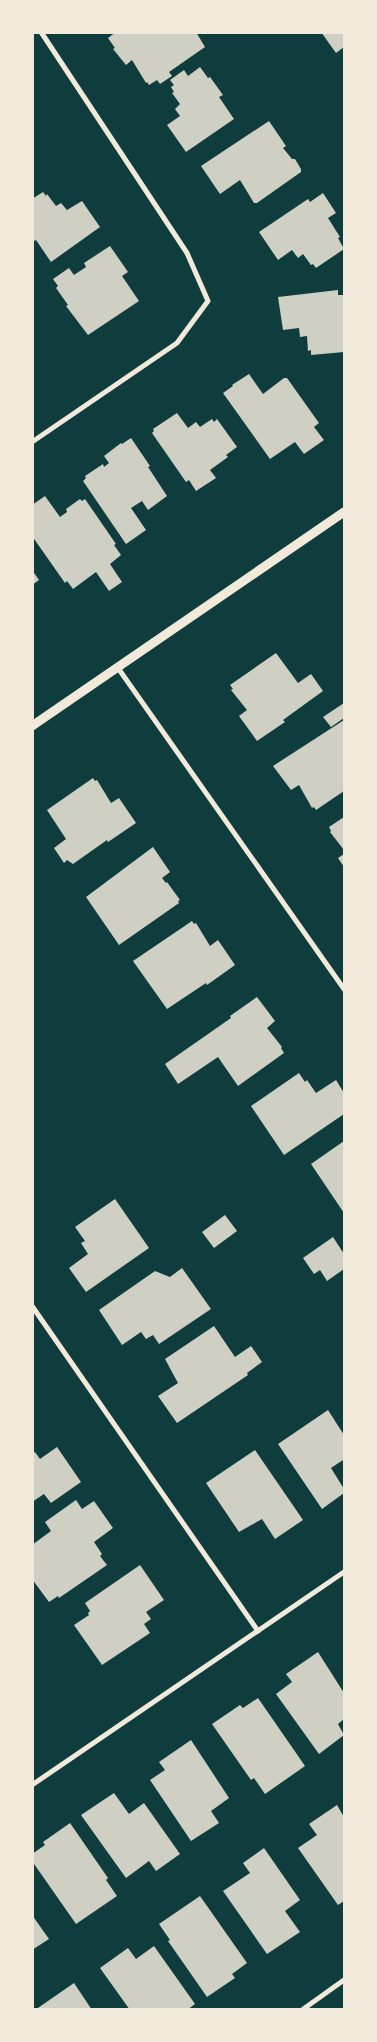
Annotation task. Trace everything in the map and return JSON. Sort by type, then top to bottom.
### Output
[{"type":"street","points":[[32,442],[177,343],[208,301],[187,254],[41,32]]},
{"type":"street","points":[[32,726],[344,512]]},
{"type":"street","points":[[118,668],[344,989]]},
{"type":"street","points":[[32,1306],[258,1631]]},
{"type":"street","points":[[32,1785],[344,1572]]},
{"type":"street","points":[[302,2010],[344,1980]]},
{"type":"building","points":[[116,32],[196,32],[205,47],[169,72],[172,76],[160,84],[157,80],[149,85],[132,60],[126,65],[113,49],[115,48],[108,38]]},
{"type":"building","points":[[321,32],[344,32],[344,47],[336,53]]},
{"type":"building","points":[[200,67],[223,95],[219,97],[234,119],[186,152],[167,125],[180,116],[175,109],[180,104],[172,93],[174,92],[171,87],[174,85],[170,80],[184,70],[188,76]]},
{"type":"building","points":[[269,121],[286,146],[283,148],[292,159],[295,159],[301,172],[257,203],[254,203],[240,180],[220,194],[201,166]]},
{"type":"building","points":[[43,192],[46,196],[47,194],[56,206],[61,203],[67,210],[82,201],[100,227],[51,262],[36,240],[32,242],[32,199]]},
{"type":"building","points":[[323,193],[336,213],[328,218],[340,237],[338,238],[344,249],[316,268],[313,264],[311,265],[303,254],[298,258],[292,250],[278,260],[259,232],[308,199],[310,202]]},
{"type":"building","points":[[110,246],[128,272],[122,276],[139,301],[88,335],[66,306],[68,305],[56,288],[58,286],[53,279],[69,268],[74,275],[86,267],[84,263]]},
{"type":"building","points":[[338,290],[338,295],[344,295],[344,352],[311,355],[311,350],[308,351],[307,336],[300,337],[299,328],[283,330],[278,297]]},
{"type":"building","points":[[249,374],[263,394],[284,378],[287,378],[319,423],[314,427],[324,440],[304,454],[295,442],[270,459],[223,393]]},
{"type":"building","points":[[177,413],[188,428],[196,422],[200,427],[212,419],[214,422],[217,419],[237,447],[226,455],[228,457],[210,470],[216,478],[196,491],[189,480],[186,482],[152,433],[153,429]]},
{"type":"building","points":[[131,438],[167,496],[148,510],[142,501],[131,508],[146,530],[126,544],[83,481],[86,478],[85,476],[103,464],[104,467],[109,463],[104,456]]},
{"type":"building","points":[[45,496],[60,517],[67,512],[66,509],[80,499],[82,501],[85,499],[116,544],[114,545],[121,555],[110,564],[122,582],[109,591],[96,572],[73,589],[67,581],[65,583],[32,536],[32,505]]},
{"type":"building","points":[[32,570],[39,580],[32,585]]},
{"type":"building","points":[[276,653],[298,683],[311,674],[323,691],[283,720],[285,722],[257,741],[239,716],[247,710],[231,690],[233,689],[230,685]]},
{"type":"building","points":[[344,703],[344,718],[331,727],[323,717]]},
{"type":"building","points":[[344,720],[344,791],[316,810],[314,807],[312,808],[299,785],[291,790],[273,766]]},
{"type":"building","points":[[93,778],[95,781],[97,780],[111,803],[119,798],[136,823],[108,842],[107,840],[73,864],[67,860],[64,863],[54,848],[66,839],[47,810]]},
{"type":"building","points":[[344,817],[344,850],[330,832],[329,827]]},
{"type":"building","points":[[153,847],[170,872],[162,878],[180,900],[178,901],[179,903],[119,945],[86,897]]},
{"type":"building","points":[[344,854],[344,867],[338,858]]},
{"type":"building","points":[[192,921],[194,924],[196,923],[210,946],[218,940],[235,965],[207,985],[206,983],[167,1009],[133,961]]},
{"type":"building","points":[[257,997],[275,1021],[267,1028],[282,1047],[284,1053],[238,1086],[218,1057],[178,1084],[165,1064],[231,1018],[230,1016]]},
{"type":"building","points":[[299,1073],[305,1082],[307,1080],[316,1093],[336,1080],[344,1093],[344,1114],[284,1155],[251,1106]]},
{"type":"building","points":[[344,1141],[344,1213],[311,1164]]},
{"type":"building","points":[[115,1199],[149,1248],[86,1292],[69,1268],[88,1254],[81,1243],[85,1241],[75,1227]]},
{"type":"building","points":[[225,1215],[237,1231],[214,1248],[202,1232]]},
{"type":"building","points":[[333,1237],[344,1254],[344,1269],[327,1281],[320,1270],[314,1274],[303,1258]]},
{"type":"building","points":[[182,1268],[211,1309],[159,1344],[153,1335],[146,1339],[141,1332],[122,1345],[99,1310],[155,1271],[170,1277]]},
{"type":"building","points":[[214,1326],[235,1357],[251,1346],[262,1362],[247,1373],[248,1375],[177,1423],[158,1396],[178,1383],[165,1359]]},
{"type":"building","points":[[328,1410],[344,1435],[344,1462],[343,1460],[331,1468],[344,1489],[344,1493],[322,1509],[278,1444]]},
{"type":"building","points":[[57,1447],[81,1482],[51,1503],[44,1494],[32,1502],[32,1454],[35,1452],[40,1459]]},
{"type":"building","points":[[255,1450],[303,1520],[275,1539],[262,1519],[239,1532],[206,1483]]},
{"type":"building","points":[[76,1500],[82,1509],[94,1501],[113,1528],[94,1542],[102,1554],[100,1556],[107,1565],[59,1598],[58,1596],[49,1602],[32,1579],[32,1545],[51,1531],[45,1522]]},
{"type":"building","points":[[140,1565],[164,1600],[146,1612],[151,1619],[144,1624],[150,1633],[102,1665],[74,1625],[89,1615],[90,1611],[85,1603]]},
{"type":"building","points":[[318,1652],[344,1693],[344,1719],[338,1724],[344,1735],[319,1754],[276,1694],[292,1682],[286,1674]]},
{"type":"building","points":[[258,1698],[305,1766],[265,1794],[254,1778],[251,1780],[212,1724],[240,1705],[243,1708]]},
{"type":"building","points":[[191,1740],[229,1798],[211,1811],[219,1823],[191,1841],[150,1780],[165,1770],[159,1762]]},
{"type":"building","points":[[114,1793],[129,1814],[144,1803],[180,1854],[156,1871],[149,1861],[126,1878],[81,1815]]},
{"type":"building","points":[[337,1805],[344,1817],[344,1901],[338,1905],[298,1848],[317,1835],[309,1824]]},
{"type":"building","points":[[70,1823],[108,1878],[106,1880],[117,1896],[76,1924],[32,1861],[32,1854],[45,1845],[43,1842]]},
{"type":"building","points":[[264,1848],[300,1900],[285,1911],[300,1932],[267,1954],[223,1891],[250,1873],[243,1863]]},
{"type":"building","points":[[200,1896],[247,1963],[232,1974],[235,1978],[207,1997],[168,1941],[170,1940],[159,1924]]},
{"type":"building","points":[[32,1915],[49,1939],[32,1950]]},
{"type":"building","points":[[154,1946],[195,2004],[187,2010],[130,2010],[100,1968],[128,1948],[136,1959]]},
{"type":"building","points":[[74,1983],[92,2010],[35,2010]]}]
